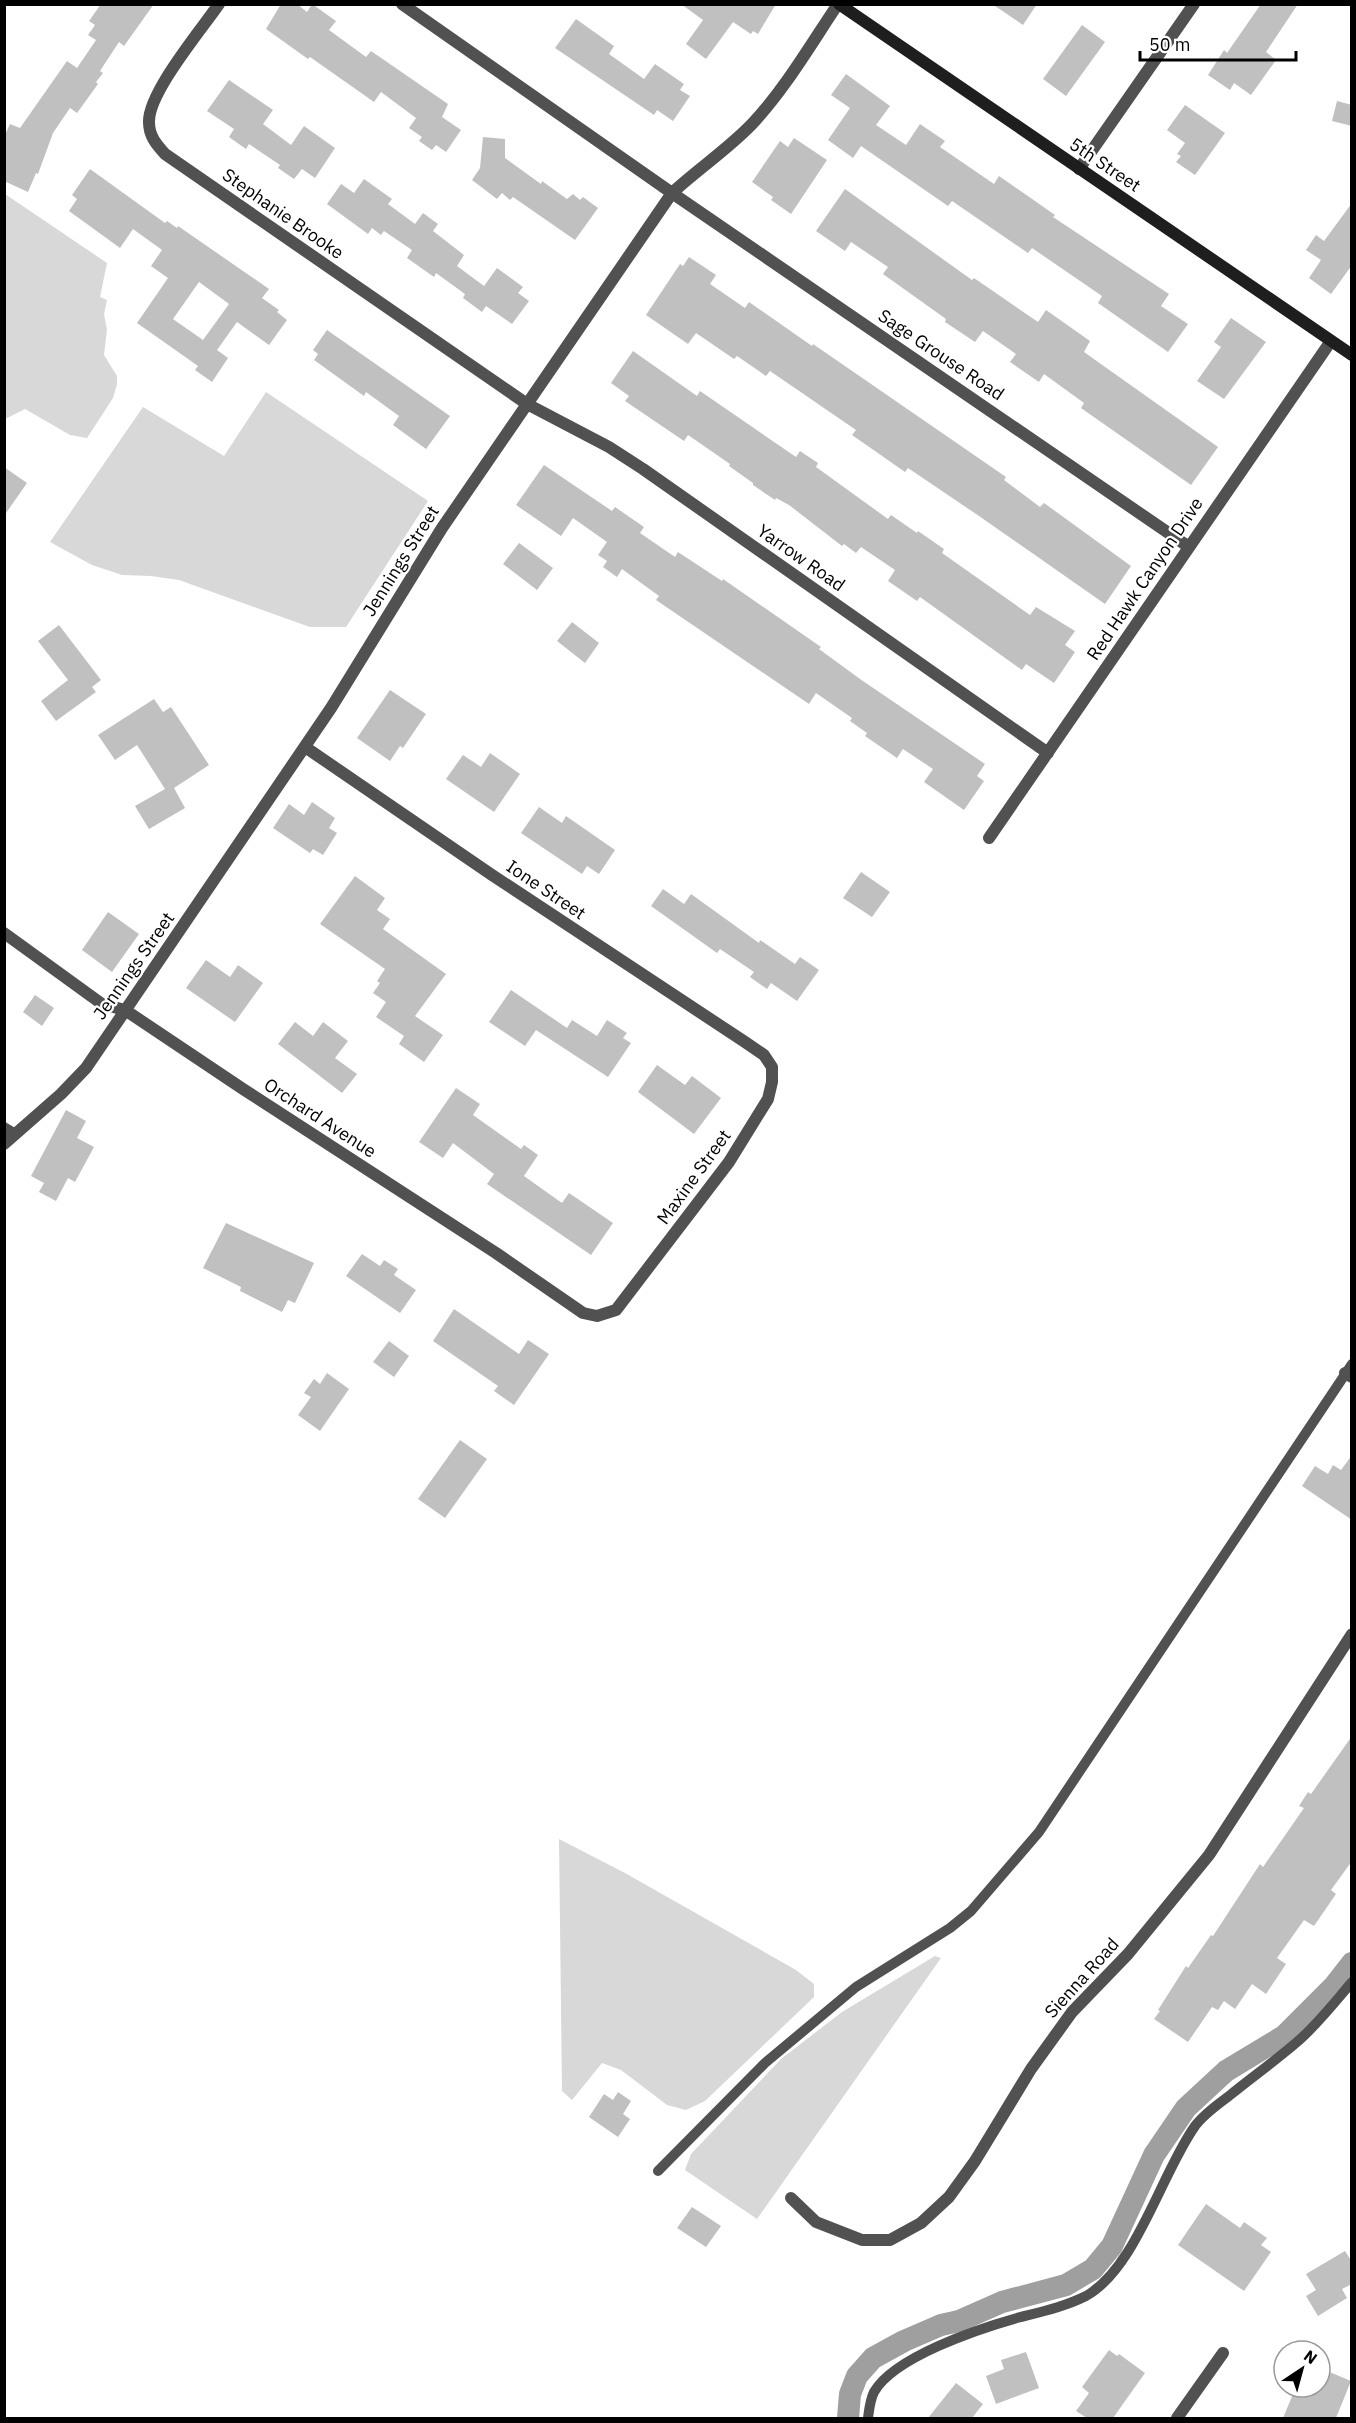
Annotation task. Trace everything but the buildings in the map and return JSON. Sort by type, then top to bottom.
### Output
[{"type":"street","name":"Stephanie Brooke","points":[[219,4],[151,105],[150,134],[157,144],[165,154],[526,404]]},
{"type":"street","points":[[402,4],[672,193]]},
{"type":"street","name":"Jennings Street","points":[[4,1144],[9,1130],[61,1094],[86,1068],[305,747],[442,528],[672,193],[753,123],[772,101],[838,4]]},
{"type":"street","name":"5th Street","points":[[838,4],[1352,355]]},
{"type":"street","points":[[1080,169],[1194,4]]},
{"type":"street","name":"Sage Grouse Road","points":[[672,193],[1189,547]]},
{"type":"street","name":"Red Hawk Canyon Drive","points":[[989,838],[1330,341]]},
{"type":"street","name":"Yarrow Road","points":[[526,404],[609,447],[643,469],[1048,753]]},
{"type":"street","name":"Ione Street","points":[[305,747],[502,882],[745,1042],[768,1060]]},
{"type":"street","name":"Orchard Avenue","points":[[4,933],[102,1004],[126,1010],[243,1089],[487,1247],[583,1313],[601,1316],[621,1306]]},
{"type":"street","name":"Maxine Street","points":[[621,1306],[729,1162],[764,1108],[772,1082],[772,1067],[768,1060]]},
{"type":"street","name":"Sienna Road","points":[[791,2198],[816,2222],[862,2240],[890,2240],[921,2223],[949,2197],[975,2161],[1031,2068],[1072,2012],[1128,1954],[1209,1855],[1352,1634]]},
{"type":"street","points":[[1177,2418],[1223,2353]]},
{"type":"lane","points":[[657,2171],[765,2063],[856,1987],[950,1928],[971,1911],[1039,1832],[1349,1371]]},
{"type":"lane","points":[[868,2418],[873,2393],[883,2380],[900,2365],[931,2349],[1005,2322],[1046,2312],[1087,2295],[1111,2275],[1127,2255],[1177,2155],[1202,2117],[1296,2043],[1318,2023],[1352,1982]]},
{"type":"shaded area","points":[[5,194],[107,263],[100,297],[107,300],[104,314],[107,330],[104,355],[117,376],[117,384],[113,398],[87,438],[70,435],[25,409],[5,419]]},
{"type":"shaded area","points":[[266,392],[428,501],[346,627],[310,627],[179,580],[122,575],[92,565],[50,542],[143,407],[224,456]]},
{"type":"shaded area","points":[[559,1839],[625,1873],[796,1970],[814,1984],[814,1997],[705,2101],[686,2110],[667,2105],[621,2070],[602,2063],[572,2100],[562,2091]]},
{"type":"shaded area","points":[[935,1956],[941,1958],[757,2219],[685,2170],[691,2154],[781,2059],[842,2012]]},
{"type":"waterway","points":[[848,2418],[850,2394],[857,2376],[873,2358],[941,2325],[959,2321],[1002,2302],[1066,2285],[1093,2269],[1112,2246],[1154,2155],[1186,2108],[1226,2071],[1284,2036],[1334,1986],[1352,1963]]}]
